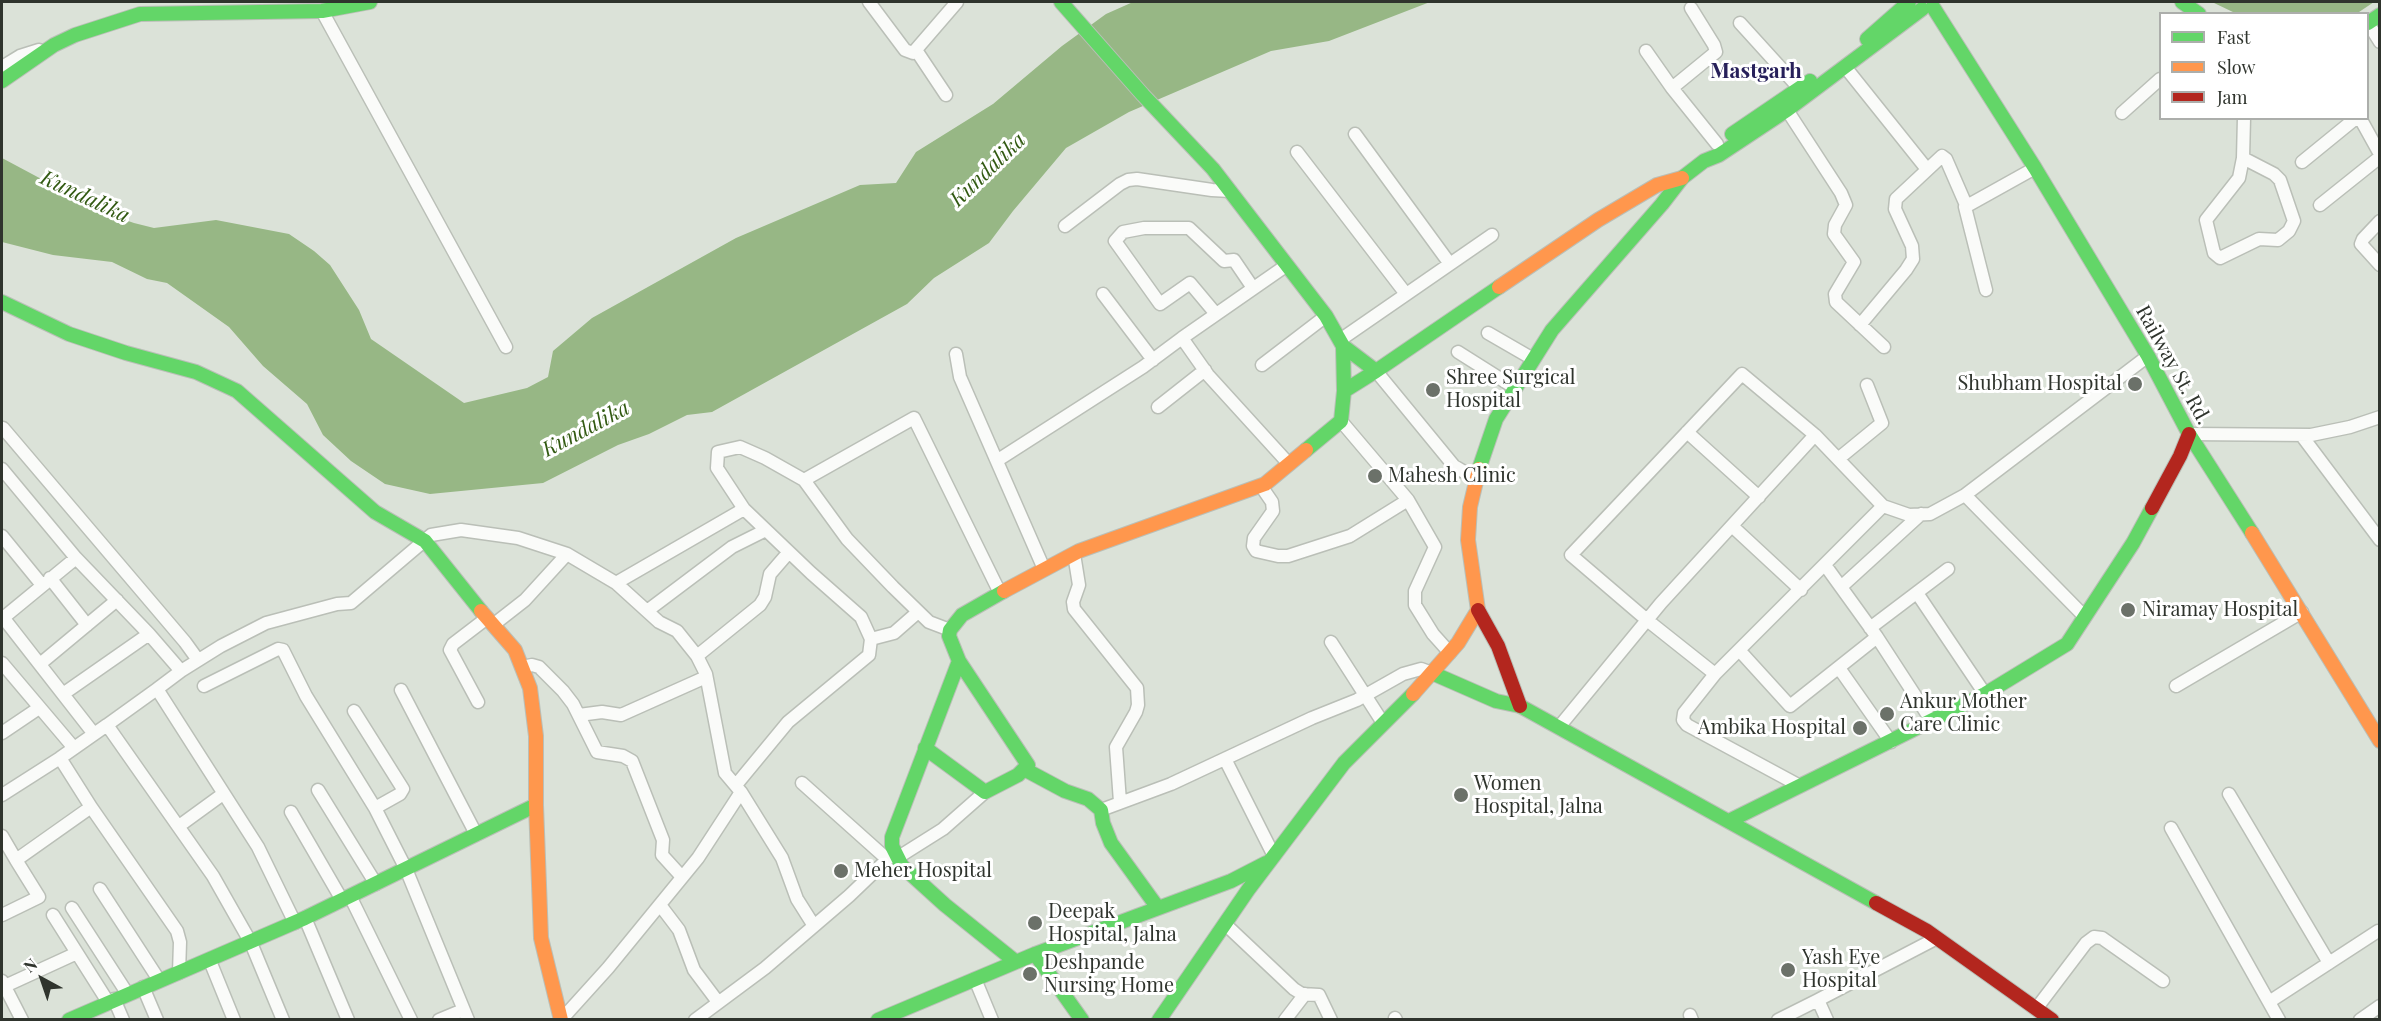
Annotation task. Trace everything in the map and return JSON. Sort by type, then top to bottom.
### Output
[{"type":"street","points":[[2,67],[20,57],[75,35],[140,14],[241,7],[324,8],[370,2]]},
{"type":"street","points":[[869,2],[905,50],[913,53],[957,2]]},
{"type":"street","points":[[1061,2],[1143,95],[1213,169],[1326,316],[1341,343],[1376,371],[1454,466],[1476,480]]},
{"type":"street","points":[[2182,2],[2196,12]]},
{"type":"street","points":[[1704,161],[1712,147],[1852,52],[1905,3]]},
{"type":"street","points":[[1520,706],[1498,646],[1478,610],[1468,540],[1470,507],[1476,480],[1496,419],[1552,330],[1682,178],[1704,161],[1719,155],[1787,110],[1927,5]]},
{"type":"street","name":"Railway St. Rd.","points":[[1927,5],[2035,168],[2148,356],[2189,434],[2302,612],[2379,741]]},
{"type":"street","points":[[324,8],[506,347]]},
{"type":"street","points":[[1672,88],[1716,52],[1691,8]]},
{"type":"street","points":[[1740,23],[1799,88]]},
{"type":"street","points":[[2369,26],[2379,42]]},
{"type":"street","points":[[2,81],[54,45]]},
{"type":"street","points":[[916,50],[946,95]]},
{"type":"street","points":[[1646,51],[1717,144]]},
{"type":"street","points":[[1846,68],[1926,168]]},
{"type":"street","points":[[2122,113],[2159,80]]},
{"type":"street","points":[[1787,110],[1841,193],[1846,205],[1834,234],[1854,262],[1834,298],[1838,306],[1884,347]]},
{"type":"street","points":[[2242,158],[2274,174],[2280,180],[2294,221],[2289,231],[2278,240],[2259,239],[2220,258],[2214,253],[2206,220],[2239,178],[2244,120]]},
{"type":"street","points":[[2302,162],[2355,120]]},
{"type":"street","points":[[2320,205],[2379,156],[2359,120]]},
{"type":"street","points":[[1355,134],[1450,264]]},
{"type":"street","points":[[1297,152],[1406,294]]},
{"type":"street","points":[[1860,325],[1911,265],[1912,246],[1894,204],[1926,168],[1944,156],[1966,205],[1964,209],[1986,290]]},
{"type":"street","points":[[1966,205],[2035,168]]},
{"type":"street","points":[[1065,226],[1120,184],[1137,178],[1230,191]]},
{"type":"street","points":[[1344,390],[1376,371],[1598,220],[1657,185],[1682,178]]},
{"type":"street","points":[[2379,221],[2361,244],[2379,265]]},
{"type":"street","points":[[1216,314],[1190,283],[1160,304],[1115,241],[1123,232],[1144,228],[1189,228],[1224,261],[1234,260],[1253,288]]},
{"type":"street","points":[[1341,343],[1406,294],[1492,236]]},
{"type":"street","points":[[998,460],[1153,360],[1287,265]]},
{"type":"street","points":[[1103,294],[1153,360]]},
{"type":"street","points":[[2,302],[69,334],[126,353],[196,372],[237,391],[375,512],[425,541],[456,582],[515,650],[530,688],[536,736],[541,938],[561,1020]]},
{"type":"street","points":[[1262,365],[1326,316]]},
{"type":"street","points":[[1488,333],[1533,359]]},
{"type":"street","points":[[1182,338],[1205,370],[1289,464]]},
{"type":"street","points":[[695,1020],[765,968],[893,856],[943,829],[985,792],[1028,765],[959,661],[949,636],[950,630],[962,615],[1078,551],[1261,486],[1341,422],[1344,390],[1341,343]]},
{"type":"street","points":[[1458,352],[1515,388]]},
{"type":"street","points":[[956,354],[960,377],[1044,570]]},
{"type":"street","points":[[1715,674],[1571,555],[1742,374],[1815,435],[1883,506],[1909,515],[1930,514],[1965,495],[2148,356]]},
{"type":"street","points":[[1158,407],[1205,370]]},
{"type":"street","points":[[1838,459],[1882,423],[1867,385]]},
{"type":"street","points":[[1729,821],[1985,694],[2067,644],[2133,543],[2180,456],[2189,434],[2302,436],[2350,427],[2379,417]]},
{"type":"street","points":[[804,480],[914,418],[1000,593]]},
{"type":"street","points":[[1341,422],[1408,500],[1435,547],[1415,591],[1415,605],[1433,634],[1450,653]]},
{"type":"street","points":[[3,428],[198,660]]},
{"type":"street","points":[[1687,432],[1759,497]]},
{"type":"street","points":[[1559,727],[1647,620],[1815,435]]},
{"type":"street","points":[[2302,436],[2379,540]]},
{"type":"street","points":[[561,1020],[608,968],[698,858],[738,789],[788,722],[869,655],[872,639],[861,617],[744,509],[717,468],[718,452],[740,447],[804,480],[847,539],[918,612],[929,622],[950,630]]},
{"type":"street","points":[[2,469],[76,558],[149,634],[180,671]]},
{"type":"street","points":[[1261,486],[1272,502],[1273,511],[1254,538],[1253,546],[1256,551],[1278,556],[1288,556],[1346,538],[1408,500]]},
{"type":"street","points":[[1965,495],[2085,617]]},
{"type":"street","points":[[1800,786],[1684,723],[1683,713],[1715,674],[1883,506]]},
{"type":"street","points":[[616,583],[744,509]]},
{"type":"street","points":[[1841,587],[1921,514]]},
{"type":"street","points":[[1732,526],[1801,590]]},
{"type":"street","points":[[2,795],[60,758],[198,660],[266,623],[337,604],[351,603],[431,535],[461,530],[518,538],[567,554],[616,583],[659,622],[677,631],[697,656],[706,677],[725,773],[738,789],[782,858],[797,898],[814,926]]},
{"type":"street","points":[[647,611],[732,547],[766,530]]},
{"type":"street","points":[[2,536],[87,625]]},
{"type":"street","points":[[697,656],[760,604],[765,597],[770,574],[789,552]]},
{"type":"street","points":[[478,702],[450,650],[453,644],[525,600],[567,554]]},
{"type":"street","points":[[1074,554],[1079,585],[1073,602],[1074,609],[1137,688],[1136,712],[1116,747],[1120,802]]},
{"type":"street","points":[[76,558],[2,617],[94,734]]},
{"type":"street","points":[[1825,565],[1874,633],[1931,720]]},
{"type":"street","points":[[1739,650],[1790,706],[1839,668],[1917,593],[1948,569]]},
{"type":"street","points":[[1917,593],[1985,694]]},
{"type":"street","points":[[40,664],[117,600]]},
{"type":"street","points":[[1159,1020],[1225,924],[1344,763],[1450,653],[1478,610]]},
{"type":"street","points":[[872,639],[894,633],[918,612]]},
{"type":"street","points":[[2176,686],[2302,612]]},
{"type":"street","points":[[63,694],[149,634]]},
{"type":"street","points":[[1331,642],[1364,697],[1383,723]]},
{"type":"street","points":[[204,686],[282,648],[306,696],[375,808],[406,869],[466,1015],[439,1020]]},
{"type":"street","points":[[893,856],[892,837],[959,661]]},
{"type":"street","points":[[522,667],[532,665],[539,667],[563,690],[579,715],[595,750],[623,756],[632,761],[663,842],[662,855],[682,877]]},
{"type":"street","points":[[1839,668],[1891,742]]},
{"type":"street","points":[[1101,810],[1171,784],[1364,697],[1403,674],[1415,670],[1432,673],[1496,701],[1520,706],[1729,821],[1937,938],[2052,1020]]},
{"type":"street","points":[[4,672],[74,748]]},
{"type":"street","points":[[579,715],[602,712],[621,715],[706,677]]},
{"type":"street","points":[[157,689],[258,847],[300,920],[348,1020]]},
{"type":"street","points":[[401,690],[476,834]]},
{"type":"street","points":[[2,733],[39,708]]},
{"type":"street","points":[[354,711],[403,789],[400,794],[375,808]]},
{"type":"street","points":[[107,725],[213,876],[251,943],[283,1020]]},
{"type":"street","points":[[925,748],[985,792]]},
{"type":"street","points":[[60,758],[177,932],[180,942],[179,973]]},
{"type":"street","points":[[1225,759],[1272,859]]},
{"type":"street","points":[[1024,769],[1065,791],[1088,800],[1101,810],[1103,823],[1111,843],[1158,908]]},
{"type":"street","points":[[802,783],[893,856],[945,905],[1016,962]]},
{"type":"street","points":[[318,789],[376,884]]},
{"type":"street","points":[[179,826],[223,794]]},
{"type":"street","points":[[2229,794],[2329,963]]},
{"type":"street","points":[[69,1020],[116,998],[251,943],[536,805]]},
{"type":"street","points":[[16,860],[91,807]]},
{"type":"street","points":[[291,812],[346,898],[411,1020]]},
{"type":"street","points":[[2171,828],[2279,1020]]},
{"type":"street","points":[[2,836],[39,897],[2,915]]},
{"type":"street","points":[[878,1020],[1035,954],[1232,881],[1272,859]]},
{"type":"street","points":[[100,889],[159,980]]},
{"type":"street","points":[[660,905],[679,930],[693,968],[718,1002]]},
{"type":"street","points":[[72,908],[116,998],[123,1020]]},
{"type":"street","points":[[53,915],[77,953],[116,998]]},
{"type":"street","points":[[1225,924],[1300,992],[1319,995],[1331,1020]]},
{"type":"street","points":[[2269,1002],[2378,931]]},
{"type":"street","points":[[2036,1008],[2086,943],[2097,936],[2163,981]]},
{"type":"street","points":[[1778,1020],[1937,938]]},
{"type":"street","points":[[22,1020],[3,983],[77,953]]},
{"type":"street","points":[[1035,954],[1082,1020]]},
{"type":"street","points":[[210,961],[234,1020]]},
{"type":"street","points":[[975,979],[992,1020]]},
{"type":"street","points":[[143,987],[157,1020]]},
{"type":"street","points":[[1286,1020],[1300,992]]},
{"type":"street","points":[[1818,1000],[1827,1020]]},
{"type":"street","points":[[2360,1020],[2379,1006]]},
{"type":"water","name":"Kundalika","points":[[1133,2],[1430,2],[1329,41],[1271,51],[1129,112],[1066,148],[989,243],[934,278],[907,304],[712,412],[687,415],[649,434],[618,445],[543,483],[430,494],[385,484],[351,461],[323,435],[307,404],[263,366],[229,327],[167,283],[147,279],[112,262],[53,255],[2,242],[2,158],[105,213],[134,223],[154,228],[216,220],[289,234],[330,265],[359,310],[371,339],[464,403],[527,388],[548,377],[553,351],[592,318],[736,238],[860,185],[896,183],[916,152],[993,104],[1062,46],[1106,14]]},
{"type":"water","points":[[2212,2],[2374,2],[2359,12],[2233,12]]},
{"type":"traffic: fast","points":[[2,81],[54,45],[75,35],[140,14],[322,11],[370,2]]},
{"type":"traffic: fast","points":[[1061,2],[1143,95],[1213,169],[1326,316],[1343,346],[1376,371],[1499,287]]},
{"type":"traffic: fast","points":[[1867,39],[1909,2]]},
{"type":"traffic: fast","points":[[2182,2],[2196,12]]},
{"type":"traffic: fast","points":[[1933,7],[2035,168],[2148,356],[2189,434],[2252,533]]},
{"type":"traffic: fast","points":[[1479,469],[1496,419],[1552,330],[1682,178],[1704,161],[1719,155],[1787,110],[1922,9]]},
{"type":"traffic: fast","points":[[2369,22],[2380,15]]},
{"type":"traffic: fast","points":[[1732,134],[1810,81]]},
{"type":"traffic: fast","points":[[2,302],[69,334],[126,353],[196,372],[237,391],[375,512],[425,541],[481,611]]},
{"type":"traffic: fast","points":[[1306,450],[1341,421],[1344,391],[1343,346]]},
{"type":"traffic: fast","points":[[1344,391],[1376,371]]},
{"type":"traffic: fast","points":[[1729,821],[1985,694],[2067,644],[2133,543],[2152,508]]},
{"type":"traffic: fast","points":[[1004,591],[962,615],[950,630],[949,636],[959,661],[892,837],[892,846],[902,866],[945,905],[1016,962]]},
{"type":"traffic: fast","points":[[925,748],[985,792],[1018,775],[1028,765],[959,661]]},
{"type":"traffic: fast","points":[[1432,673],[1496,701],[1520,706],[1876,903]]},
{"type":"traffic: fast","points":[[1159,1020],[1248,890],[1344,763],[1413,694]]},
{"type":"traffic: fast","points":[[1024,769],[1065,791],[1088,799],[1101,810],[1103,823],[1111,843],[1158,908]]},
{"type":"traffic: fast","points":[[69,1020],[305,918],[536,805]]},
{"type":"traffic: fast","points":[[878,1020],[1035,954],[1231,881],[1266,863]]},
{"type":"traffic: fast","points":[[1035,954],[1082,1020]]},
{"type":"traffic: slow","points":[[1499,287],[1598,220],[1657,185],[1682,178]]},
{"type":"traffic: slow","points":[[1004,591],[1079,551],[1265,484],[1306,450]]},
{"type":"traffic: slow","points":[[1413,694],[1458,643],[1478,610],[1468,540],[1470,507],[1479,469]]},
{"type":"traffic: slow","points":[[2252,533],[2380,741]]},
{"type":"traffic: slow","points":[[481,611],[515,650],[530,688],[536,736],[541,938],[561,1020]]},
{"type":"traffic: jam","points":[[2152,508],[2189,434]]},
{"type":"traffic: jam","points":[[1478,610],[1498,646],[1520,706]]},
{"type":"traffic: jam","points":[[1876,903],[1927,931],[2052,1020]]},
{"type":"place","name":"Shubham Hospital","points":[[2135,384]]},
{"type":"place","name":"Shree Surgical Hospital","points":[[1433,390]]},
{"type":"place","name":"Mahesh Clinic","points":[[1375,476]]},
{"type":"place","name":"Niramay Hospital","points":[[2128,610]]},
{"type":"place","name":"Ankur Mother Care Clinic","points":[[1887,714]]},
{"type":"place","name":"Ambika Hospital","points":[[1860,728]]},
{"type":"place","name":"Women Hospital, Jalna","points":[[1461,795]]},
{"type":"place","name":"Meher Hospital","points":[[841,871]]},
{"type":"place","name":"Deepak Hospital, Jalna","points":[[1035,923]]},
{"type":"place","name":"Yash Eye Hospital","points":[[1788,970]]},
{"type":"place","name":"Deshpande Nursing Home","points":[[1030,974]]},
{"type":"district","name":"Mastgarh","points":[[1756,71]]}]
